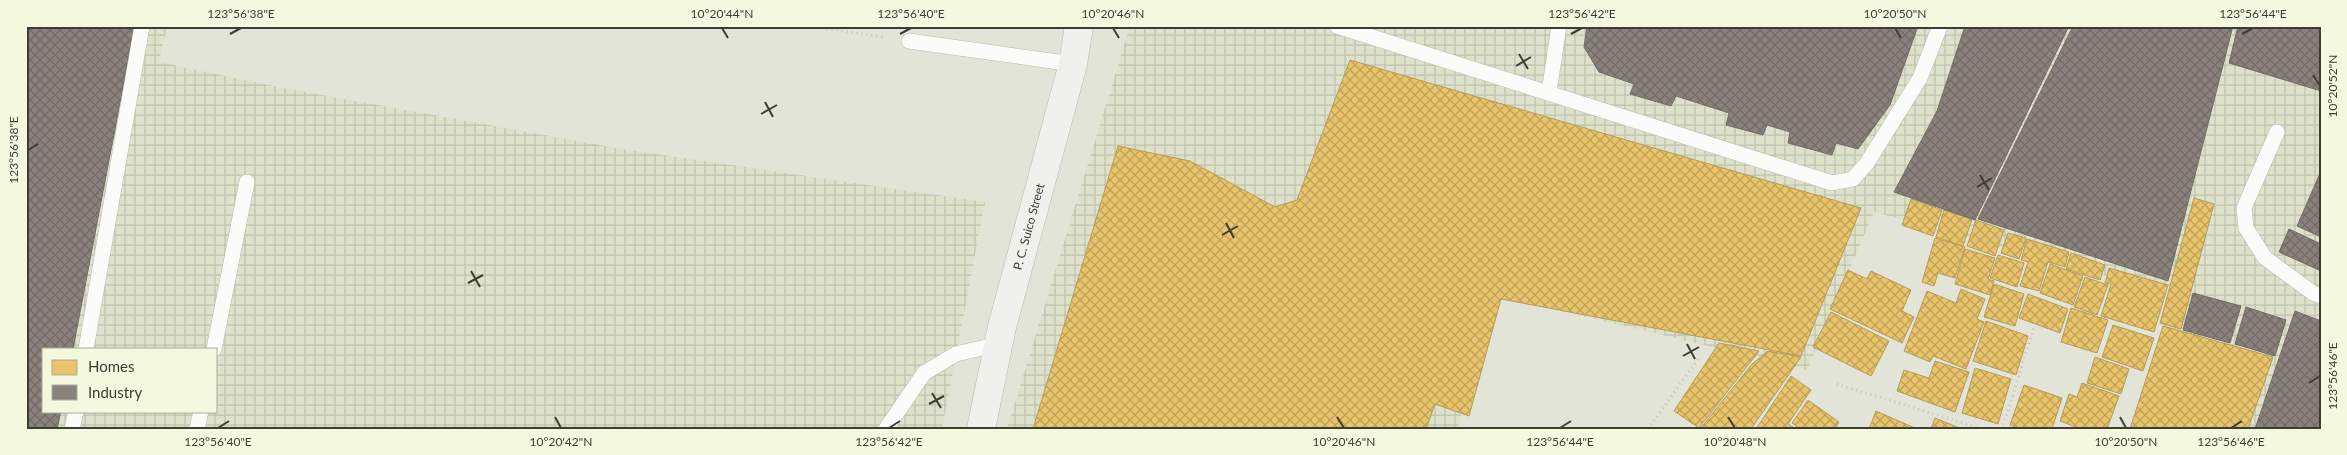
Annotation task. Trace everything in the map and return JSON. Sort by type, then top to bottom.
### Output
[{"type":"street","name":"P. C. Suico Street","points":[[981,429],[999,344],[1073,64],[1079,26]]},
{"type":"lane","points":[[86,348],[142,26]]},
{"type":"lane","points":[[1337,26],[1832,183],[1853,179],[1867,163],[1920,78],[1940,26]]},
{"type":"lane","points":[[1549,92],[1558,26]]},
{"type":"lane","points":[[909,41],[1073,64]]},
{"type":"lane","points":[[2277,132],[2244,208],[2246,228],[2265,258],[2313,293],[2321,296]]},
{"type":"lane","points":[[214,348],[247,182]]},
{"type":"lane","points":[[886,429],[924,374],[956,354],[999,344]]},
{"type":"lane","points":[[72,429],[76,412]]},
{"type":"lane","points":[[197,429],[201,412]]},
{"type":"path","points":[[807,26],[909,41]]},
{"type":"path","points":[[2000,429],[2007,414],[2034,327]]},
{"type":"path","points":[[1648,429],[1698,358]]},
{"type":"path","points":[[1837,384],[1982,429]]},
{"type":"shaded area","points":[[26,26],[167,26],[159,62],[278,87],[622,149],[985,202],[942,429],[26,429]]},
{"type":"shaded area","points":[[1130,26],[2321,26],[2321,429],[2137,429],[2172,294],[1874,212],[1807,370],[1489,293],[1458,429],[1007,429]]},
{"type":"building: Homes","points":[[1350,60],[1861,208],[1801,356],[1501,299],[1469,416],[1435,404],[1426,429],[1033,429],[1118,146],[1190,161],[1275,207],[1297,200]]},
{"type":"building: Homes","points":[[2194,198],[2214,204],[2181,329],[2160,323]]},
{"type":"building: Homes","points":[[1911,199],[1942,210],[1933,236],[1902,225]]},
{"type":"building: Homes","points":[[1944,210],[1972,219],[1963,246],[1936,237]]},
{"type":"building: Homes","points":[[1976,220],[2004,230],[1995,256],[1967,246]]},
{"type":"building: Homes","points":[[2008,233],[2026,238],[2019,259],[2001,253]]},
{"type":"building: Homes","points":[[1935,238],[1965,247],[1955,278],[1938,273],[1934,286],[1922,282]]},
{"type":"building: Homes","points":[[2027,239],[2069,252],[2065,267],[2048,262],[2039,291],[2020,286],[2028,262],[2021,260]]},
{"type":"building: Homes","points":[[1965,249],[1995,258],[1988,279],[1994,281],[1990,295],[1955,284]]},
{"type":"building: Homes","points":[[2071,253],[2105,265],[2100,280],[2066,269]]},
{"type":"building: Homes","points":[[1998,255],[2024,263],[2017,287],[1990,278]]},
{"type":"building: Homes","points":[[2050,264],[2083,276],[2073,305],[2040,293]]},
{"type":"building: Homes","points":[[2109,268],[2168,285],[2154,332],[2101,316],[2111,284],[2105,283]]},
{"type":"building: Homes","points":[[1848,270],[1867,279],[1871,271],[1911,290],[1902,311],[1914,317],[1902,343],[1830,309]]},
{"type":"building: Homes","points":[[2085,277],[2108,285],[2097,315],[2074,307]]},
{"type":"building: Homes","points":[[1994,284],[2024,294],[2015,326],[1984,317]]},
{"type":"building: Homes","points":[[1961,289],[1985,299],[1977,319],[1984,322],[1966,369],[1933,356],[1930,362],[1904,351],[1927,291],[1956,303]]},
{"type":"building: Homes","points":[[2028,294],[2068,309],[2060,333],[2019,318]]},
{"type":"building: Homes","points":[[2071,308],[2108,320],[2097,353],[2061,342]]},
{"type":"building: Homes","points":[[1831,312],[1889,341],[1871,376],[1813,347]]},
{"type":"building: Homes","points":[[1986,321],[2028,336],[2016,375],[1973,361]]},
{"type":"building: Homes","points":[[2113,325],[2154,338],[2143,371],[2102,357]]},
{"type":"building: Homes","points":[[2163,326],[2273,357],[2248,429],[2130,429]]},
{"type":"building: Homes","points":[[1719,343],[1759,351],[1699,428],[1674,411]]},
{"type":"building: Homes","points":[[1768,351],[1801,357],[1751,429],[1700,429],[1752,364]]},
{"type":"building: Homes","points":[[2095,357],[2129,369],[2121,394],[2087,383]]},
{"type":"building: Homes","points":[[1935,361],[1969,372],[1955,412],[1897,391],[1904,370],[1929,378]]},
{"type":"building: Homes","points":[[1975,368],[2011,379],[1998,424],[1962,413]]},
{"type":"building: Homes","points":[[1791,376],[1811,390],[1788,424],[1796,429],[1756,429]]},
{"type":"building: Homes","points":[[2082,383],[2119,396],[2107,429],[2081,429],[2060,421],[2069,394],[2077,397]]},
{"type":"building: Homes","points":[[2024,385],[2062,398],[2052,429],[2021,429],[2010,425]]},
{"type":"building: Homes","points":[[1808,400],[1839,422],[1835,429],[1800,429],[1792,423]]},
{"type":"building: Homes","points":[[1876,411],[1917,429],[1869,429]]},
{"type":"building: Homes","points":[[1935,418],[1962,429],[1931,429]]},
{"type":"building: Industry","points":[[26,26],[117,26],[134,29],[73,348],[42,348],[42,412],[61,412],[57,429],[26,429]]},
{"type":"building: Industry","points":[[1587,26],[1918,26],[1890,105],[1858,149],[1836,143],[1832,155],[1788,143],[1790,132],[1767,125],[1763,135],[1726,125],[1729,113],[1676,96],[1671,106],[1630,94],[1634,84],[1599,72],[1584,47]]},
{"type":"building: Industry","points":[[1965,26],[2069,26],[1975,220],[1894,192],[1937,111]]},
{"type":"building: Industry","points":[[2073,26],[2233,26],[2168,281],[1978,219]]},
{"type":"building: Industry","points":[[2238,26],[2321,26],[2321,91],[2229,63]]},
{"type":"building: Industry","points":[[2321,171],[2321,237],[2297,226]]},
{"type":"building: Industry","points":[[2289,229],[2321,244],[2321,271],[2279,252]]},
{"type":"building: Industry","points":[[2193,293],[2241,306],[2230,343],[2183,330]]},
{"type":"building: Industry","points":[[2246,307],[2286,320],[2275,356],[2235,344]]},
{"type":"building: Industry","points":[[2295,311],[2321,321],[2321,429],[2255,429]]}]
